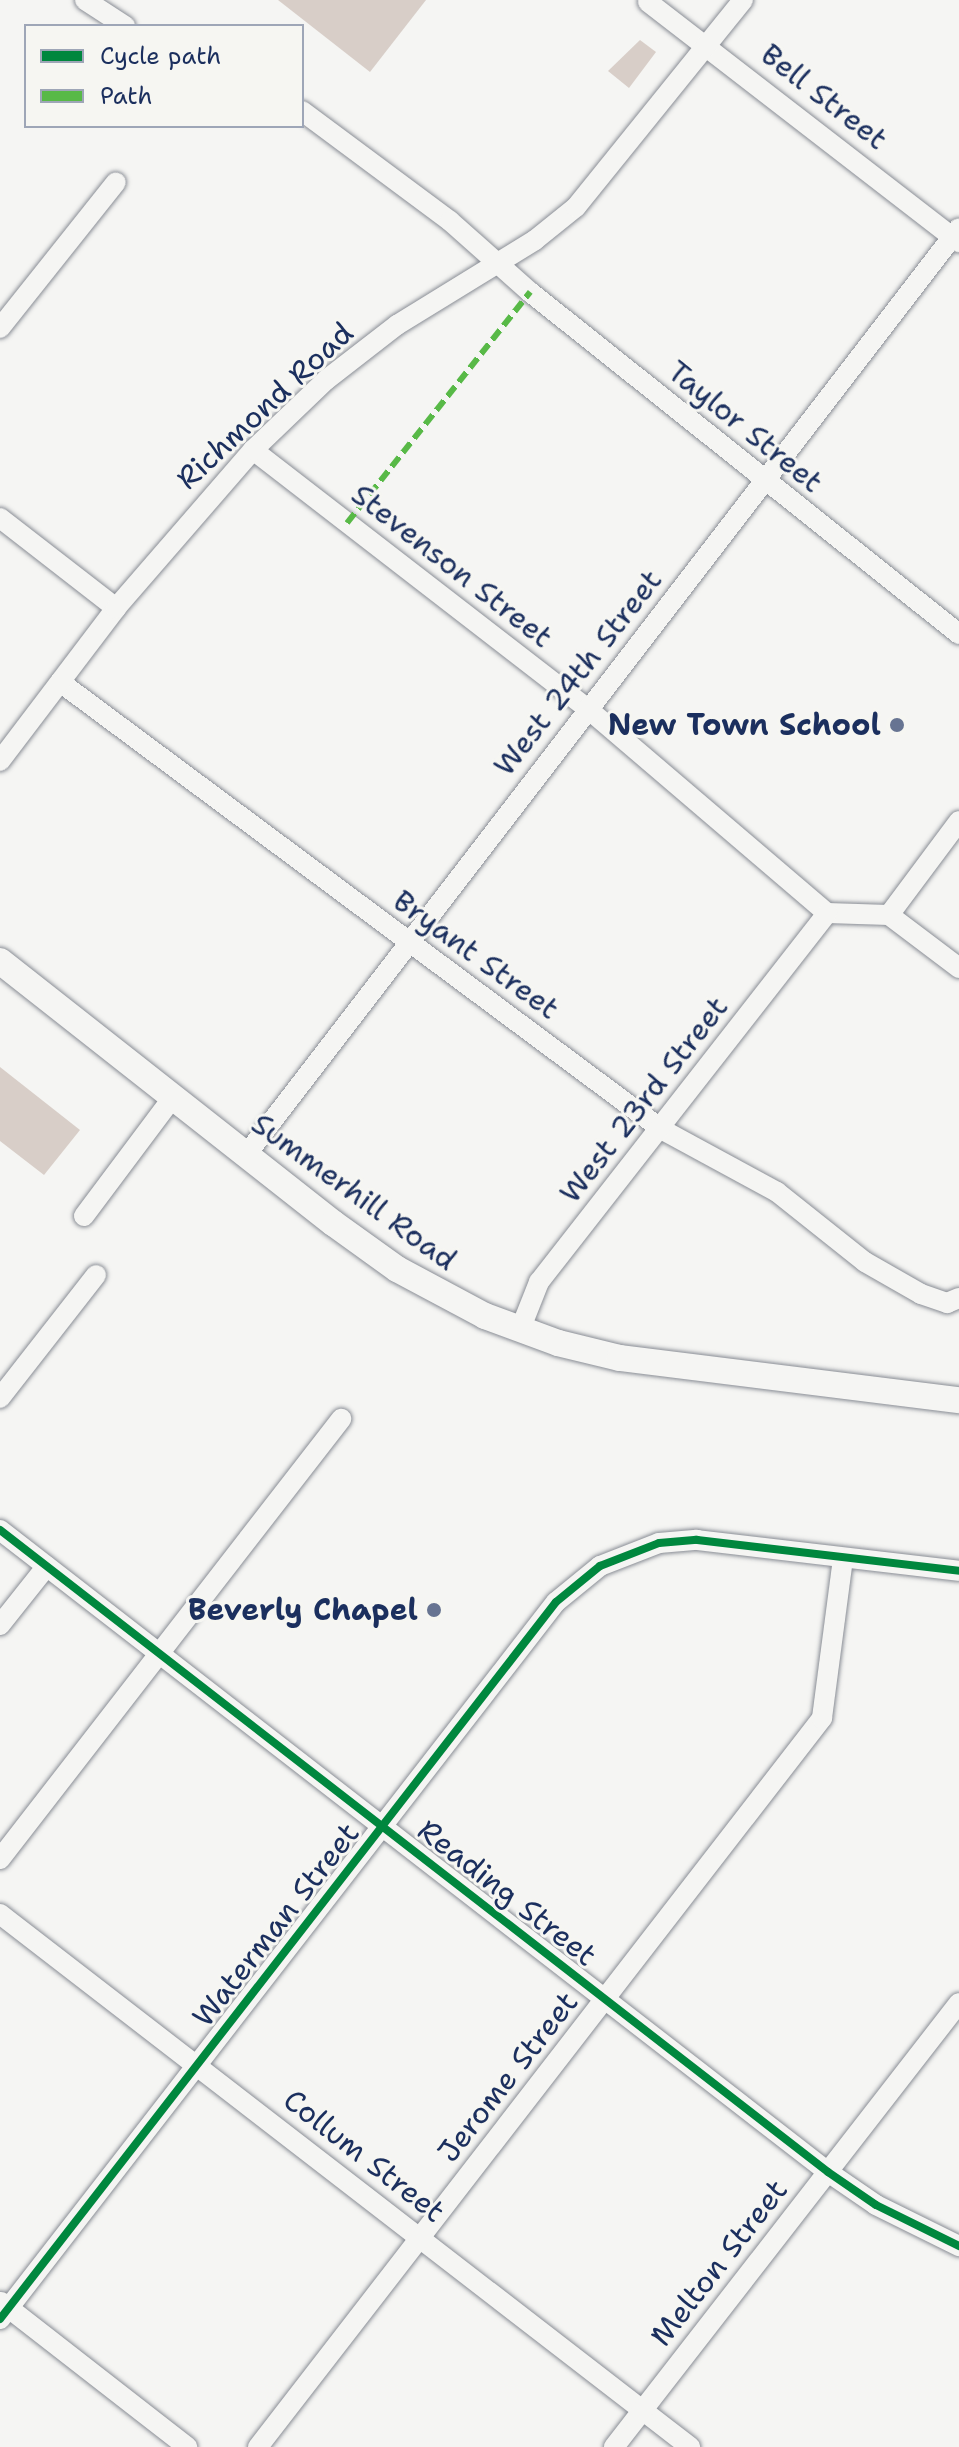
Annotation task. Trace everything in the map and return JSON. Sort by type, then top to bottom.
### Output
[{"type":"main road","name":"Summerhill Road","points":[[0,961],[246,1155],[397,1269],[455,1302],[520,1330],[633,1360],[959,1400]]},
{"type":"street","points":[[85,0],[122,24]]},
{"type":"street","name":"Richmond Road","points":[[0,761],[116,608],[253,450],[326,380],[397,325],[497,264],[576,207],[743,0]]},
{"type":"street","name":"Bell Street","points":[[648,2],[709,44],[957,235]]},
{"type":"street","name":"Taylor Street","points":[[304,112],[450,221],[497,264],[764,481],[959,634]]},
{"type":"street","points":[[0,328],[116,182]]},
{"type":"street","name":"West 24th Street","points":[[246,1155],[957,235]]},
{"type":"street","name":"Stevenson Street","points":[[253,450],[588,709],[827,913]]},
{"type":"street","points":[[0,518],[116,608]]},
{"type":"street","name":"Bryant Street","points":[[60,682],[661,1129],[777,1192],[865,1262],[921,1294],[947,1303],[959,1298]]},
{"type":"street","points":[[889,915],[959,821]]},
{"type":"street","points":[[827,913],[889,915],[959,968]]},
{"type":"street","name":"West 23rd Street","points":[[520,1330],[539,1282],[827,913]]},
{"type":"street","points":[[84,1216],[173,1097]]},
{"type":"street","points":[[0,1398],[96,1275]]},
{"type":"street","points":[[0,1859],[341,1419]]},
{"type":"street","name":"Reading Street","points":[[0,1530],[828,2172],[876,2205],[959,2246]]},
{"type":"street","name":"Waterman Street","points":[[3,2310],[556,1602],[600,1566],[659,1543],[736,1545],[959,1571]]},
{"type":"street","name":"Jerome Street","points":[[258,2447],[822,1718],[843,1558]]},
{"type":"street","points":[[0,1625],[47,1566]]},
{"type":"street","name":"Collum Street","points":[[0,1914],[690,2447]]},
{"type":"street","name":"Melton Street","points":[[614,2447],[959,2003]]},
{"type":"street","points":[[3,2310],[187,2447]]},
{"type":"building","points":[[278,0],[426,0],[370,72]]},
{"type":"building","points":[[640,40],[656,52],[629,88],[608,71]]},
{"type":"building","points":[[0,1067],[80,1130],[44,1175],[0,1141]]},
{"type":"marked path","points":[[347,523],[530,292]]},
{"type":"cycle path","points":[[0,1530],[828,2172],[876,2205],[959,2246]]},
{"type":"cycle path","points":[[0,2319],[556,1602],[600,1566],[659,1543],[697,1540],[959,1571]]},
{"type":"place","name":"New Town School","points":[[897,725]]},
{"type":"place","name":"Beverly Chapel","points":[[434,1610]]}]
